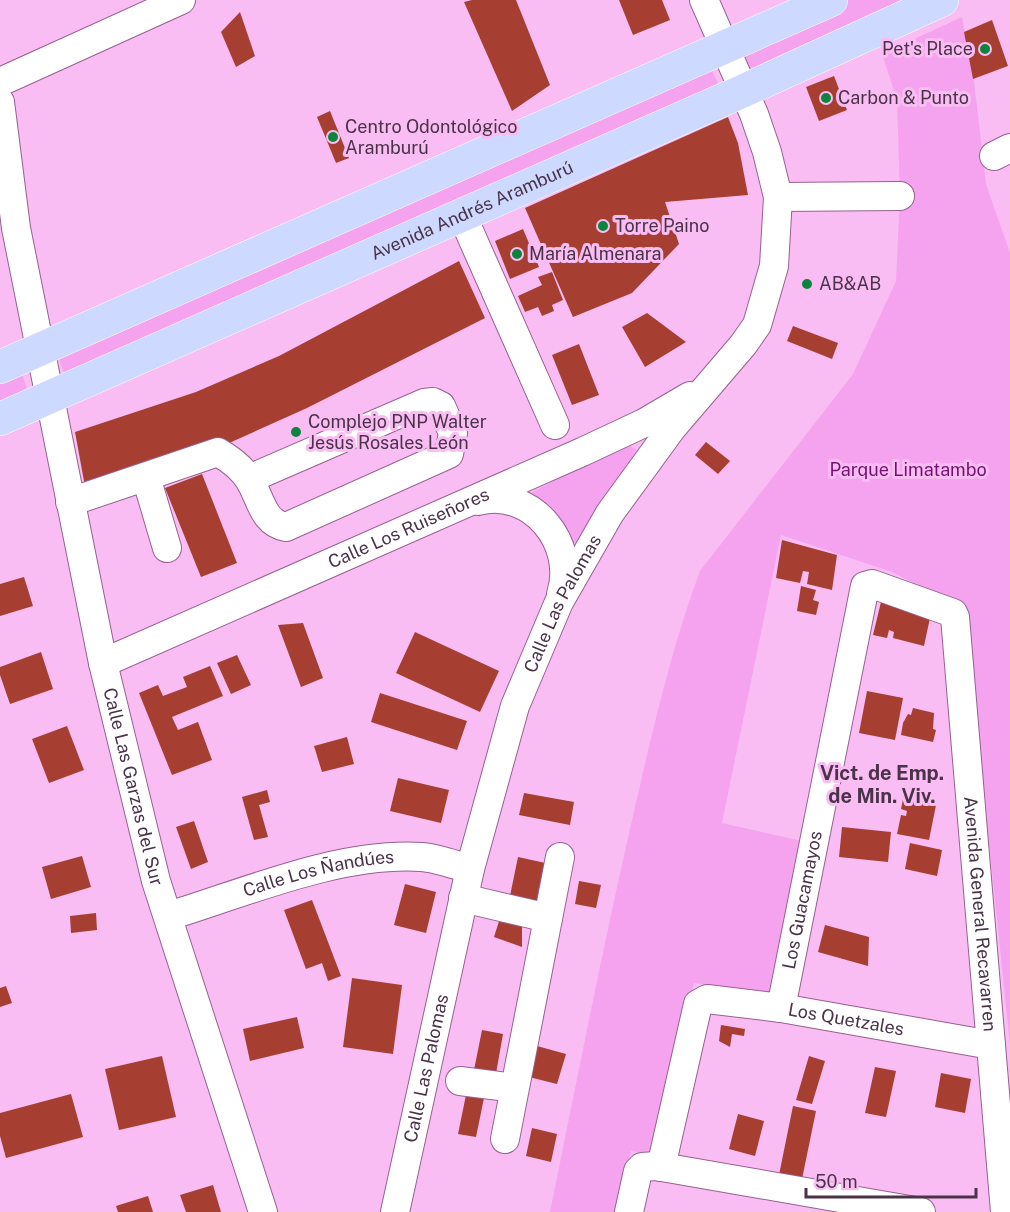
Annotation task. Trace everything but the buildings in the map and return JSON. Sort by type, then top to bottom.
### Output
[{"type":"main road","points":[[0,367],[831,0]]},
{"type":"main road","name":"Avenida Andrés Aramburú","points":[[0,419],[743,91],[942,0]]},
{"type":"street","points":[[0,82],[181,0]]},
{"type":"street","name":"Calle Las Palomas","points":[[395,1212],[470,869],[515,706],[559,602],[617,503],[672,428],[743,345],[756,325],[764,306],[774,266],[778,197],[766,152],[704,0]]},
{"type":"street","name":"Calle Las Garzas del Sur","points":[[0,102],[16,228],[38,351],[103,663],[156,881],[263,1212]]},
{"type":"street","points":[[778,197],[900,196]]},
{"type":"street","points":[[462,215],[555,425]]},
{"type":"street","name":"Calle Los Ruiseñores","points":[[103,663],[644,423],[710,384]]},
{"type":"street","points":[[70,502],[218,452],[230,458],[249,479],[268,518],[275,525],[286,527],[449,454],[453,433],[441,406],[433,402],[424,403],[249,479]]},
{"type":"street","points":[[146,477],[167,548]]},
{"type":"street","points":[[463,505],[482,500],[501,500],[520,504],[537,514],[551,528],[561,545],[565,564],[564,583],[559,602]]},
{"type":"street","name":"Los Guacamayos","points":[[782,1008],[866,586],[868,584],[953,613],[955,617]]},
{"type":"street","name":"Avenida General Recavarren","points":[[955,617],[1005,1212]]},
{"type":"street","points":[[505,1139],[560,856]]},
{"type":"street","name":"Calle Los Ñandúes","points":[[169,916],[337,864],[372,858],[423,857],[470,869]]},
{"type":"street","points":[[464,898],[548,918]]},
{"type":"street","name":"Los Quetzales","points":[[661,1167],[698,1004],[706,999],[782,1008],[991,1045]]},
{"type":"street","points":[[460,1081],[514,1088]]},
{"type":"street","points":[[629,1212],[638,1171],[642,1167],[661,1167],[921,1212]]},
{"type":"green space","points":[[849,0],[920,0],[750,78],[742,49]]},
{"type":"green space","name":"Parque Limatambo","points":[[962,17],[974,81],[986,184],[1010,253],[1010,1045],[965,610],[892,572],[781,535],[722,823],[802,841],[770,994],[694,983],[653,1155],[631,1151],[617,1212],[550,1212],[630,829],[661,699],[700,571],[853,374],[896,281],[900,196],[897,100],[882,54]]},
{"type":"green space","points":[[708,63],[721,89],[67,380],[56,353]]},
{"type":"green space","points":[[22,373],[29,397],[0,410],[0,382]]},
{"type":"green space","points":[[630,446],[637,450],[577,543],[572,543],[523,497],[588,463]]},
{"type":"place","name":"Pet's Place","points":[[985,49]]},
{"type":"place","name":"Carbon & Punto","points":[[826,98]]},
{"type":"place","name":"Centro Odontológico Aramburú","points":[[333,137]]},
{"type":"place","name":"Torre Paino","points":[[603,226]]},
{"type":"place","name":"María Almenara","points":[[517,254]]},
{"type":"place","name":"AB&AB","points":[[807,284]]},
{"type":"place","name":"Complejo PNP Walter Jesús Rosales León","points":[[296,432]]},
{"type":"district","name":"Vict. de Emp. de Min. Viv.","points":[[882,784]]}]
